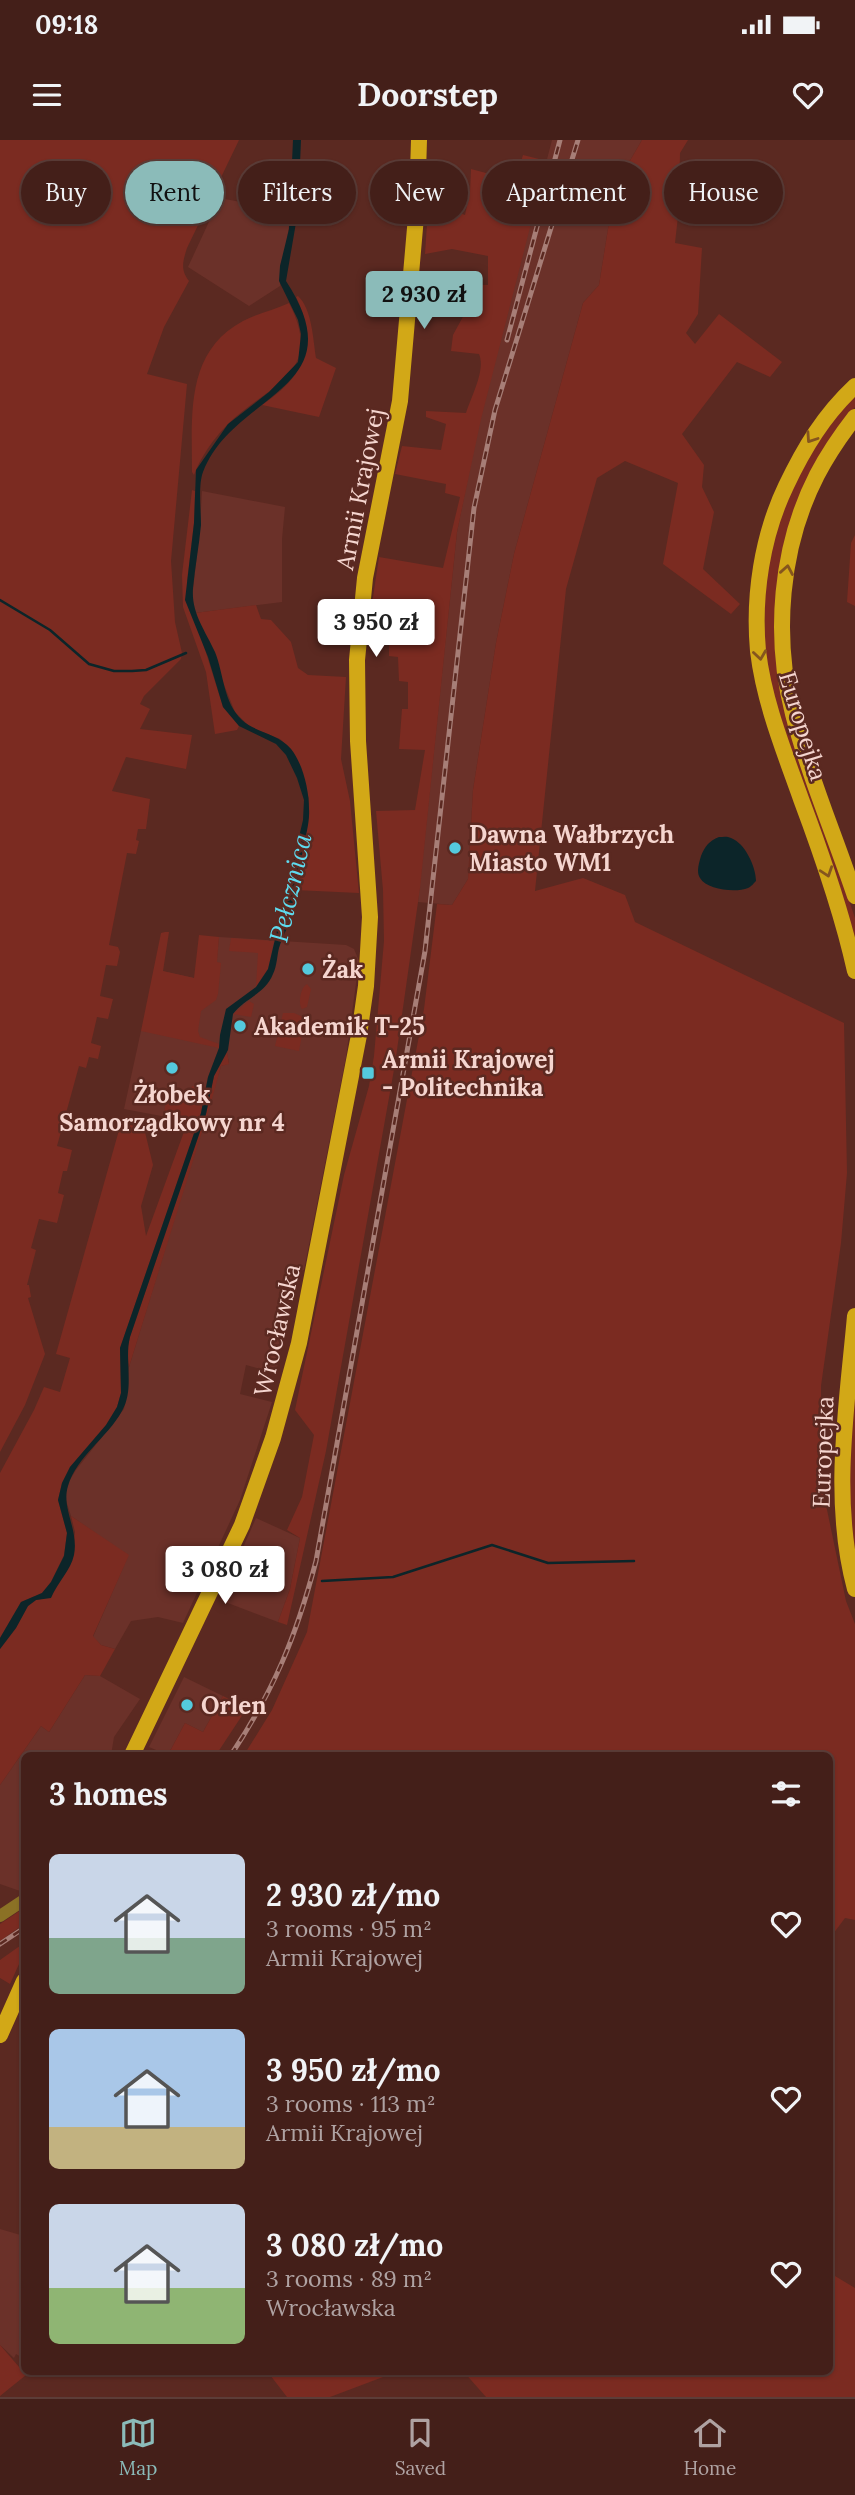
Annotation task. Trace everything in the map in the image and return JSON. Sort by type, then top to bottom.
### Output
[{"type":"main road","name":"Armii Krajowej","points":[[369,888],[358,741],[358,648],[365,578],[401,391],[417,205],[419,140]]},
{"type":"main road","name":"Europejka","points":[[855,386],[823,420],[803,451],[780,499],[768,532],[761,565],[757,614],[758,652],[769,706],[828,875],[855,971]]},
{"type":"main road","name":"Europejka","points":[[855,417],[816,476],[800,518],[787,568],[782,632],[792,713],[855,896]]},
{"type":"main road","name":"Wrocławska","points":[[133,1752],[242,1525],[285,1399],[305,1316],[359,1035],[368,964],[369,888]]},
{"type":"main road","name":"Europejka","points":[[855,1316],[842,1470],[844,1529],[855,1589]]},
{"type":"main road","points":[[0,2035],[21,1988]]},
{"type":"street","points":[[0,1916],[21,1902]]},
{"type":"shaded area","points":[[0,140],[239,140],[224,171],[224,161],[125,161],[125,224],[199,224],[184,261],[183,269],[189,281],[164,327],[147,374],[187,384],[171,561],[175,622],[182,653],[181,659],[144,696],[140,704],[150,709],[140,729],[192,735],[186,769],[126,757],[112,791],[150,799],[146,829],[138,829],[136,854],[127,853],[109,945],[118,947],[120,952],[117,966],[106,965],[100,996],[113,999],[108,1019],[97,1017],[91,1043],[101,1046],[98,1059],[89,1057],[86,1068],[79,1066],[57,1146],[72,1150],[58,1193],[64,1195],[57,1223],[39,1219],[31,1248],[36,1250],[27,1285],[31,1297],[28,1298],[45,1354],[25,1405],[0,1452]]},
{"type":"shaded area","points":[[552,140],[642,140],[630,161],[547,161]]},
{"type":"shaded area","points":[[642,140],[688,140],[680,153],[680,161],[664,161],[664,224],[677,224],[675,243],[702,248],[698,314],[686,333],[695,344],[719,314],[782,362],[770,377],[737,362],[682,434],[704,465],[702,487],[714,512],[703,569],[740,604],[731,614],[663,564],[678,483],[625,461],[597,478],[566,589],[535,891],[583,878],[625,895],[635,922],[844,1023],[847,1173],[841,1243],[821,1386],[821,1481],[846,1601],[855,1624],[855,1920],[845,1918],[833,1934],[833,1752],[246,1752],[272,1710],[307,1632],[424,1009],[437,904],[452,905],[468,879],[473,790],[496,643],[514,554],[583,303],[599,285],[609,224],[650,224],[650,161],[630,161]]},
{"type":"shaded area","points":[[523,155],[547,161],[521,161]]},
{"type":"shaded area","points":[[471,169],[482,172],[482,224],[531,224],[481,419],[457,532],[420,888],[395,1064],[326,1451],[287,1625],[278,1622],[290,1589],[300,1538],[287,1530],[302,1497],[314,1435],[295,1410],[344,1175],[369,1086],[374,1056],[384,941],[383,890],[376,811],[415,810],[425,750],[399,749],[402,709],[408,709],[408,682],[399,681],[398,657],[389,656],[389,633],[403,622],[403,608],[391,604],[372,604],[379,557],[443,568],[460,497],[445,493],[446,484],[395,474],[402,446],[441,450],[446,424],[426,417],[426,411],[466,413],[481,368],[479,354],[451,351],[453,335],[465,313],[462,284],[488,285],[488,256],[452,249],[425,254],[427,224],[468,224]]},
{"type":"shaded area","points":[[224,199],[238,202],[238,224],[289,224],[280,266],[280,286],[249,306],[188,267],[208,224],[224,224]]},
{"type":"shaded area","points":[[530,224],[609,224],[599,285],[583,303],[514,554],[496,643],[473,790],[468,879],[452,905],[418,902],[457,532],[480,418]]},
{"type":"shaded area","points":[[298,296],[309,316],[316,358],[336,368],[319,417],[262,405],[289,383],[304,358],[306,330],[296,297]]},
{"type":"shaded area","points":[[289,303],[299,327],[301,347],[296,362],[287,376],[222,430],[212,442],[194,475],[193,407],[201,367],[224,334],[243,321]]},
{"type":"shaded area","points":[[855,394],[855,407],[792,523],[786,714],[855,918],[855,948],[777,711],[764,651],[765,584],[778,519],[815,442]]},
{"type":"shaded area","points":[[192,490],[195,491],[194,523],[187,581],[223,707],[239,726],[237,730],[215,734],[206,672],[183,607],[182,575]]},
{"type":"shaded area","points":[[202,491],[285,507],[282,602],[195,613],[192,599]]},
{"type":"shaded area","points":[[855,535],[855,606],[847,602],[851,543]]},
{"type":"shaded area","points":[[256,605],[261,619],[271,620],[291,642],[298,668],[308,675],[346,677],[341,759],[350,801],[359,893],[295,890],[308,821],[309,798],[291,749],[280,739],[250,727],[235,712],[195,613]]},
{"type":"shaded area","points":[[169,932],[163,971],[194,978],[199,935],[219,937],[217,962],[221,963],[218,994],[216,1000],[201,1011],[198,1031],[200,1037],[219,1044],[219,1048],[141,1031],[161,933]]},
{"type":"shaded area","points":[[219,937],[346,945],[354,949],[359,961],[346,1057],[304,1270],[296,1272],[276,1373],[246,1365],[240,1394],[272,1402],[240,1500],[183,1623],[158,1617],[131,1621],[115,1649],[101,1645],[93,1637],[128,1556],[71,1516],[65,1497],[68,1483],[76,1470],[124,1409],[129,1367],[221,1066],[229,1063],[226,1049],[219,1048],[204,1095],[195,1096],[188,1121],[124,1109],[157,970],[194,978],[215,978]]},
{"type":"shaded area","points":[[231,938],[274,941],[268,969],[256,987],[258,953],[229,951]]},
{"type":"shaded area","points":[[307,984],[311,989],[307,1007],[302,1009],[300,996]]},
{"type":"shaded area","points":[[249,1001],[254,1004],[251,1017],[233,1014]]},
{"type":"shaded area","points":[[283,1013],[294,1013],[305,1018],[299,1051],[275,1046]]},
{"type":"shaded area","points":[[227,1052],[229,1064],[221,1066],[129,1367],[127,1350],[130,1337],[206,1114],[214,1076]]},
{"type":"shaded area","points":[[192,1086],[197,1087],[195,1096],[204,1095],[201,1113],[120,1348],[121,1393],[117,1407],[106,1425],[70,1467],[62,1483],[58,1500],[67,1533],[64,1555],[51,1582],[42,1593],[21,1602],[0,1638],[0,1473],[44,1387],[60,1392],[70,1358],[56,1354],[121,1123],[144,1128],[153,1165],[141,1206],[146,1236],[189,1118],[164,1113],[168,1089],[190,1093]]},
{"type":"shaded area","points":[[855,1374],[855,1560],[847,1486]]},
{"type":"shaded area","points":[[71,1516],[129,1555],[93,1636],[101,1645],[115,1649],[100,1676],[85,1675],[49,1732],[41,1726],[0,1785],[0,1649],[28,1606],[36,1600],[51,1597],[71,1563],[75,1532]]},
{"type":"shaded area","points":[[256,1518],[300,1538],[290,1589],[278,1622],[220,1600]]},
{"type":"shaded area","points":[[85,1675],[100,1676],[140,1699],[114,1737],[112,1752],[23,1752],[41,1726],[49,1732]]},
{"type":"shaded area","points":[[184,1677],[223,1696],[203,1732],[185,1723],[170,1752],[149,1747]]},
{"type":"shaded area","points":[[223,1696],[247,1708],[218,1752],[170,1752],[185,1723],[203,1732]]},
{"type":"shaded area","points":[[21,1755],[21,1893],[0,1884],[0,1785]]},
{"type":"shaded area","points":[[21,1910],[21,1926],[0,1941],[0,1924]]},
{"type":"shaded area","points":[[21,1945],[21,1960],[10,1984],[0,1978],[0,1960]]},
{"type":"shaded area","points":[[0,2229],[21,2235],[21,2357],[16,2354],[14,2358],[0,2345]]},
{"type":"shaded area","points":[[833,2275],[855,2288],[855,2397],[486,2397],[467,2375],[833,2375]]},
{"type":"shaded area","points":[[0,2345],[21,2369],[21,2375],[26,2375],[0,2396]]},
{"type":"shaded area","points":[[270,2375],[388,2375],[330,2397],[287,2397]]},
{"type":"water","points":[[293,140],[301,140],[300,161],[292,161]]},
{"type":"water","name":"Pełcznica","points":[[289,224],[296,224],[286,281],[304,318],[308,346],[299,369],[283,388],[218,445],[203,472],[200,491],[201,525],[193,597],[196,613],[218,660],[231,705],[242,720],[286,744],[295,755],[305,778],[309,814],[294,900],[269,981],[233,1014],[228,1050],[214,1076],[206,1114],[130,1337],[126,1402],[116,1421],[78,1465],[68,1486],[67,1503],[75,1546],[72,1561],[51,1598],[36,1600],[28,1606],[0,1649],[0,1638],[21,1602],[42,1593],[51,1582],[64,1556],[67,1533],[58,1500],[62,1483],[70,1467],[106,1425],[117,1407],[121,1393],[120,1348],[201,1113],[208,1077],[219,1048],[226,1009],[256,987],[268,969],[303,820],[304,800],[286,755],[276,744],[239,726],[223,707],[208,657],[185,600],[194,523],[196,470],[228,424],[269,392],[298,362],[301,334],[298,320],[279,281]]},
{"type":"water","points":[[719,837],[736,841],[749,856],[756,881],[749,887],[722,889],[709,885],[700,878],[698,867],[703,852],[710,842]]},
{"type":"waterway","points":[[0,600],[50,630],[89,664],[114,671],[146,670],[186,653]]},
{"type":"waterway","points":[[322,1581],[393,1577],[492,1545],[548,1563],[634,1561]]},
{"type":"railway","points":[[507,340],[560,140]]},
{"type":"railway","points":[[233,1752],[272,1685],[292,1639],[316,1561],[425,951],[474,508],[495,410],[578,140]]},
{"type":"railway","points":[[0,1944],[21,1930]]},
{"type":"place","name":"Dawna Wałbrzych Miasto WM1","points":[[455,848]]},
{"type":"place","name":"Żak","points":[[308,969]]},
{"type":"place","name":"Akademik T-25","points":[[240,1026]]},
{"type":"place","name":"Żłobek Samorządkowy nr 4","points":[[172,1068]]},
{"type":"place","name":"Armii Krajowej - Politechnika","points":[[368,1073]]},
{"type":"place","name":"Orlen","points":[[187,1705]]}]
